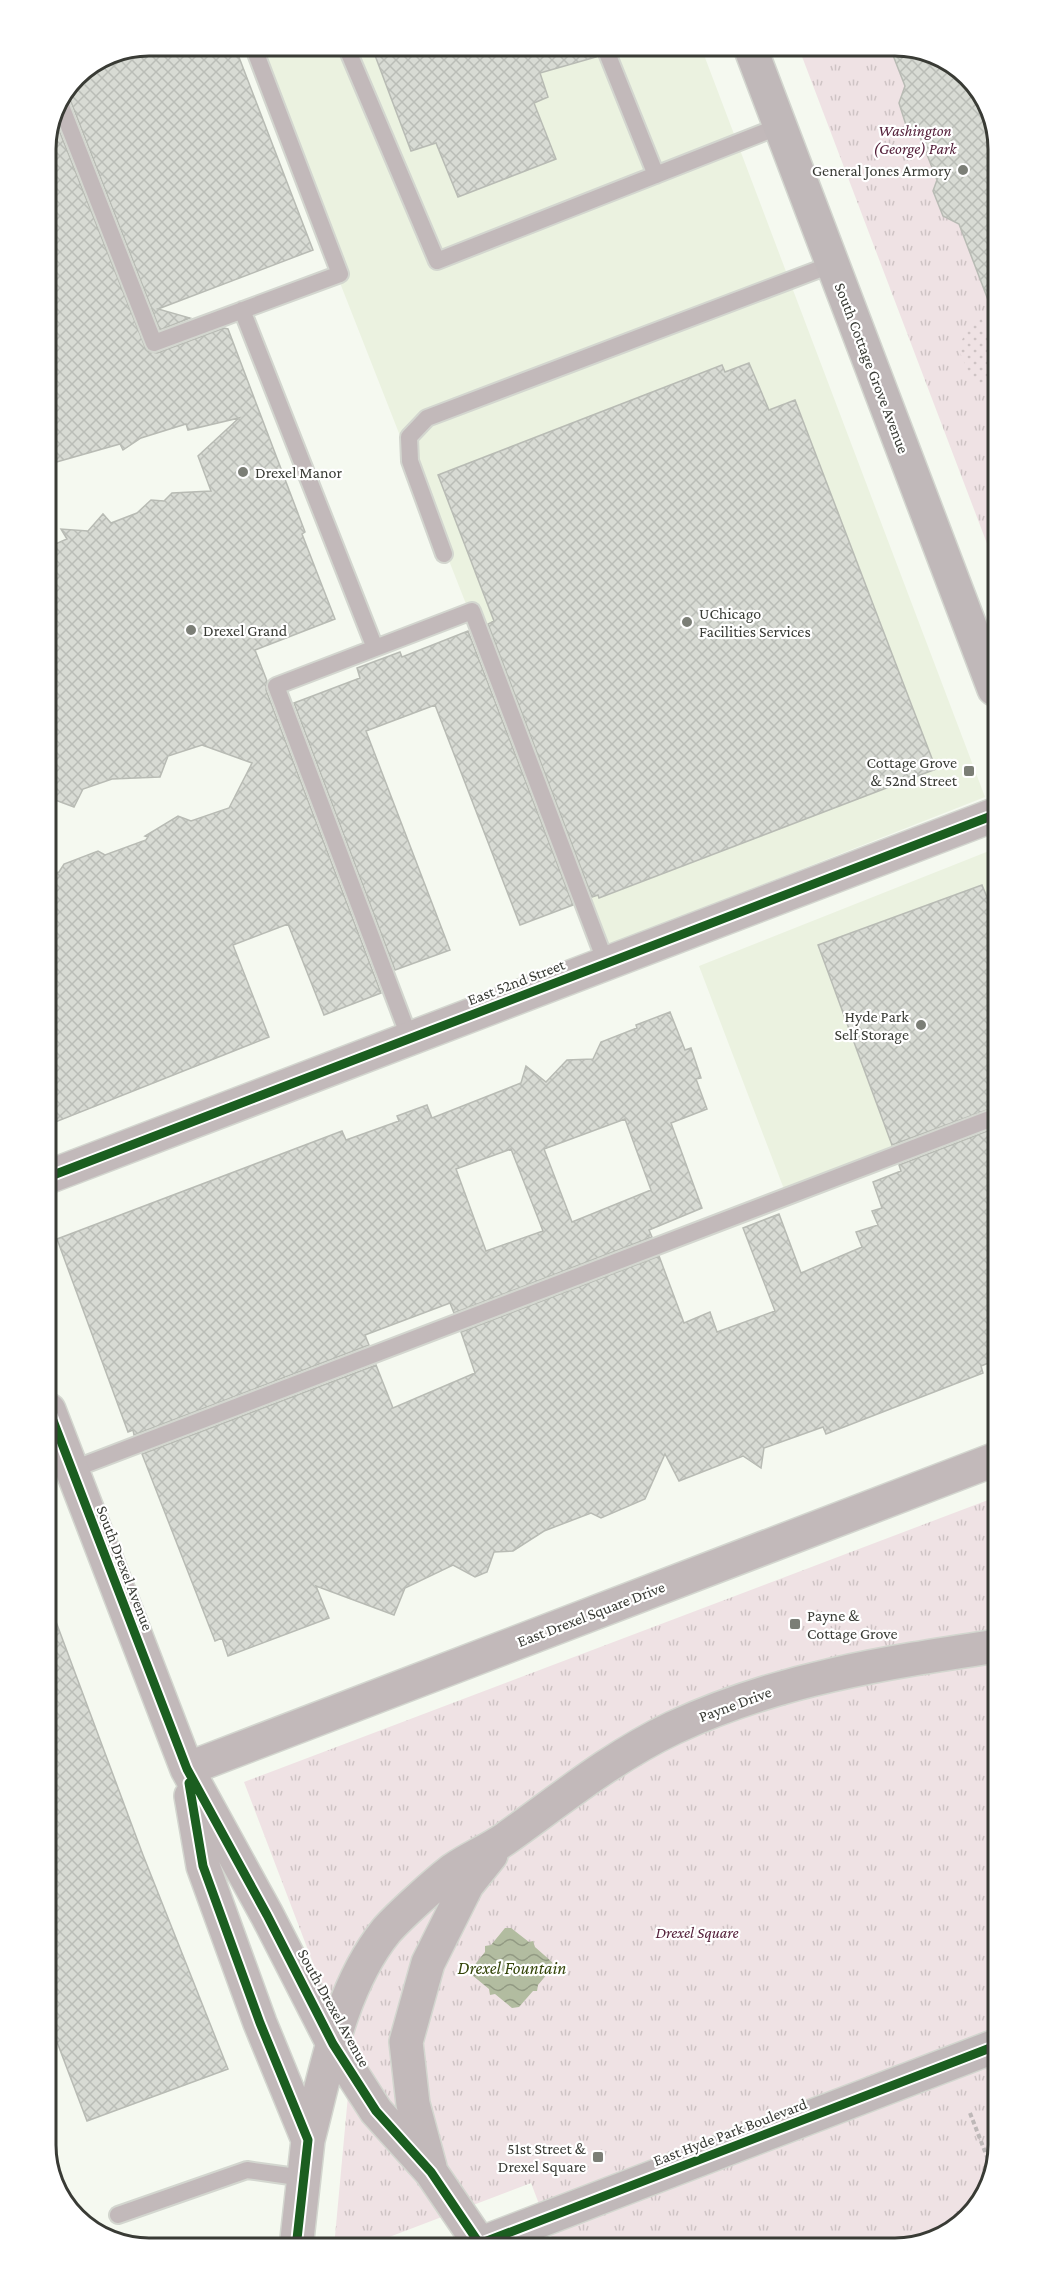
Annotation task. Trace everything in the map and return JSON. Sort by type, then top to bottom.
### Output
[{"type":"main road","name":"South Cottage Grove Avenue","points":[[753,56],[988,673]]},
{"type":"main road","name":"East Hyde Park Boulevard","points":[[495,2238],[988,2049]]},
{"type":"street","name":"East 52nd Street","points":[[56,1174],[988,817]]},
{"type":"street","name":"South Drexel Avenue","points":[[56,1435],[187,1769],[267,1915],[333,2044],[376,2111],[431,2172],[473,2238]]},
{"type":"street","name":"East Drexel Square Drive","points":[[187,1769],[988,1462]]},
{"type":"street","name":"Payne Drive","points":[[308,2140],[333,2044],[350,1992],[386,1931],[453,1870],[504,1840],[616,1760],[672,1729],[737,1700],[835,1673],[988,1648]]},
{"type":"street","name":"South Drexel Avenue","points":[[187,1769],[203,1866],[260,2023],[308,2140],[297,2238]]},
{"type":"street","name":"Payne Drive","points":[[406,2042],[428,1963],[467,1885],[504,1840]]},
{"type":"street","name":"South Drexel Avenue","points":[[406,2042],[414,2104],[431,2172]]},
{"type":"lane","points":[[63,112],[154,343],[339,274],[257,56]]},
{"type":"lane","points":[[350,56],[437,261],[780,126]]},
{"type":"lane","points":[[608,56],[656,175]]},
{"type":"lane","points":[[444,554],[410,461],[409,437],[427,418],[833,264]]},
{"type":"lane","points":[[242,310],[375,648]]},
{"type":"lane","points":[[410,1039],[276,686],[472,611],[606,963]]},
{"type":"lane","points":[[71,1470],[988,1120]]},
{"type":"lane","points":[[118,2215],[247,2170],[304,2178]]},
{"type":"path","points":[[970,2113],[987,2157]]},
{"type":"shaded area","points":[[251,56],[704,56],[985,797],[601,948]]},
{"type":"shaded area","points":[[988,851],[988,1120],[787,1197],[699,966]]},
{"type":"green space","name":"Washington (George) Park","points":[[802,56],[900,56],[924,60],[941,68],[960,83],[978,107],[983,119],[988,149],[988,546]]},
{"type":"green space","points":[[981,317],[988,335],[988,379],[974,385],[958,348],[971,322]]},
{"type":"green space","name":"Drexel Square","points":[[988,1500],[988,2145],[984,2169],[972,2197],[951,2219],[936,2229],[912,2237],[552,2238],[531,2183],[387,2238],[335,2238],[351,2063],[244,1782]]},
{"type":"water","name":"Drexel Fountain","points":[[505,1928],[511,1928],[529,1942],[533,1941],[535,1947],[552,1962],[553,1967],[538,1985],[537,1991],[533,1991],[519,2007],[512,2008],[495,1994],[490,1995],[489,1989],[472,1975],[472,1968],[485,1952],[485,1946],[491,1945]]},
{"type":"building","points":[[239,56],[313,250],[158,309],[190,318],[160,330],[69,100],[71,97],[97,71],[131,57]]},
{"type":"building","points":[[375,56],[596,56],[540,73],[548,97],[534,103],[556,159],[458,197],[436,143],[411,151]]},
{"type":"building","name":"General Jones Armory","points":[[893,56],[924,60],[951,75],[968,92],[983,119],[988,149],[988,300],[959,224],[943,216],[933,191],[937,180],[920,137],[906,125],[899,103],[905,86]]},
{"type":"building","points":[[58,129],[148,351],[157,353],[224,328],[228,329],[305,532],[302,534],[335,619],[255,650],[267,681],[266,690],[381,993],[324,1015],[288,924],[233,945],[269,1037],[56,1122],[56,873],[64,864],[98,851],[105,855],[146,840],[148,837],[145,836],[178,816],[191,821],[229,808],[252,763],[202,745],[168,756],[160,777],[112,779],[83,789],[74,807],[56,800],[56,544],[67,539],[61,529],[88,531],[103,514],[111,523],[137,513],[151,500],[164,501],[172,493],[211,491],[198,456],[239,418],[188,430],[186,424],[141,438],[123,450],[120,444],[56,462],[56,143]]},
{"type":"building","name":"UChicago Facilities Services","points":[[749,363],[769,410],[795,400],[936,769],[599,898],[598,895],[592,897],[488,624],[494,621],[438,475],[722,365],[725,372]]},
{"type":"building","points":[[468,631],[573,905],[520,925],[435,705],[366,731],[450,950],[395,970],[294,703],[360,678],[357,668],[400,652],[402,657]]},
{"type":"building","name":"Hyde Park Self Storage","points":[[982,885],[988,900],[988,1110],[892,1145],[818,945]]},
{"type":"building","points":[[670,1012],[685,1050],[691,1048],[701,1078],[696,1079],[707,1109],[671,1123],[702,1208],[649,1230],[652,1237],[454,1313],[450,1303],[365,1335],[369,1345],[134,1435],[133,1430],[128,1432],[57,1239],[342,1131],[346,1140],[399,1121],[397,1116],[427,1105],[432,1118],[521,1083],[526,1066],[546,1082],[567,1060],[593,1059],[601,1042],[637,1028],[636,1025]],"holes":[[[625,1119],[651,1190],[572,1222],[544,1149]],[[511,1149],[543,1231],[486,1251],[456,1169]]]},
{"type":"building","points":[[988,1131],[988,1363],[981,1366],[983,1373],[826,1434],[823,1427],[764,1448],[761,1468],[743,1456],[679,1481],[665,1454],[645,1499],[601,1518],[591,1513],[544,1531],[513,1551],[494,1552],[487,1572],[475,1577],[453,1565],[405,1588],[394,1615],[316,1586],[329,1618],[228,1656],[222,1638],[215,1641],[142,1454],[376,1365],[393,1408],[475,1373],[461,1332],[659,1256],[684,1323],[710,1312],[717,1332],[775,1311],[743,1228],[779,1214],[801,1273],[862,1247],[856,1232],[878,1225],[872,1211],[882,1208],[873,1182],[901,1171],[899,1165]]},
{"type":"building","points":[[56,1622],[143,1855],[228,2069],[87,2121],[57,2042]]},
{"type":"cycle path","points":[[56,1174],[988,817]]},
{"type":"cycle path","points":[[56,1428],[187,1769],[267,1915],[333,2044],[376,2111],[431,2172],[476,2238]]},
{"type":"cycle path","points":[[189,1783],[203,1866],[260,2023],[308,2140],[297,2238]]},
{"type":"cycle path","points":[[495,2238],[988,2049]]},
{"type":"place","name":"General Jones Armory","points":[[963,170]]},
{"type":"place","name":"Drexel Manor","points":[[243,472]]},
{"type":"place","name":"UChicago Facilities Services","points":[[687,622]]},
{"type":"place","name":"Drexel Grand","points":[[191,630]]},
{"type":"place","name":"Cottage Grove & 52nd Street","points":[[969,771]]},
{"type":"place","name":"Hyde Park Self Storage","points":[[921,1025]]},
{"type":"place","name":"Payne & Cottage Grove","points":[[795,1624]]},
{"type":"place","name":"51st Street & Drexel Square","points":[[598,2157]]}]
